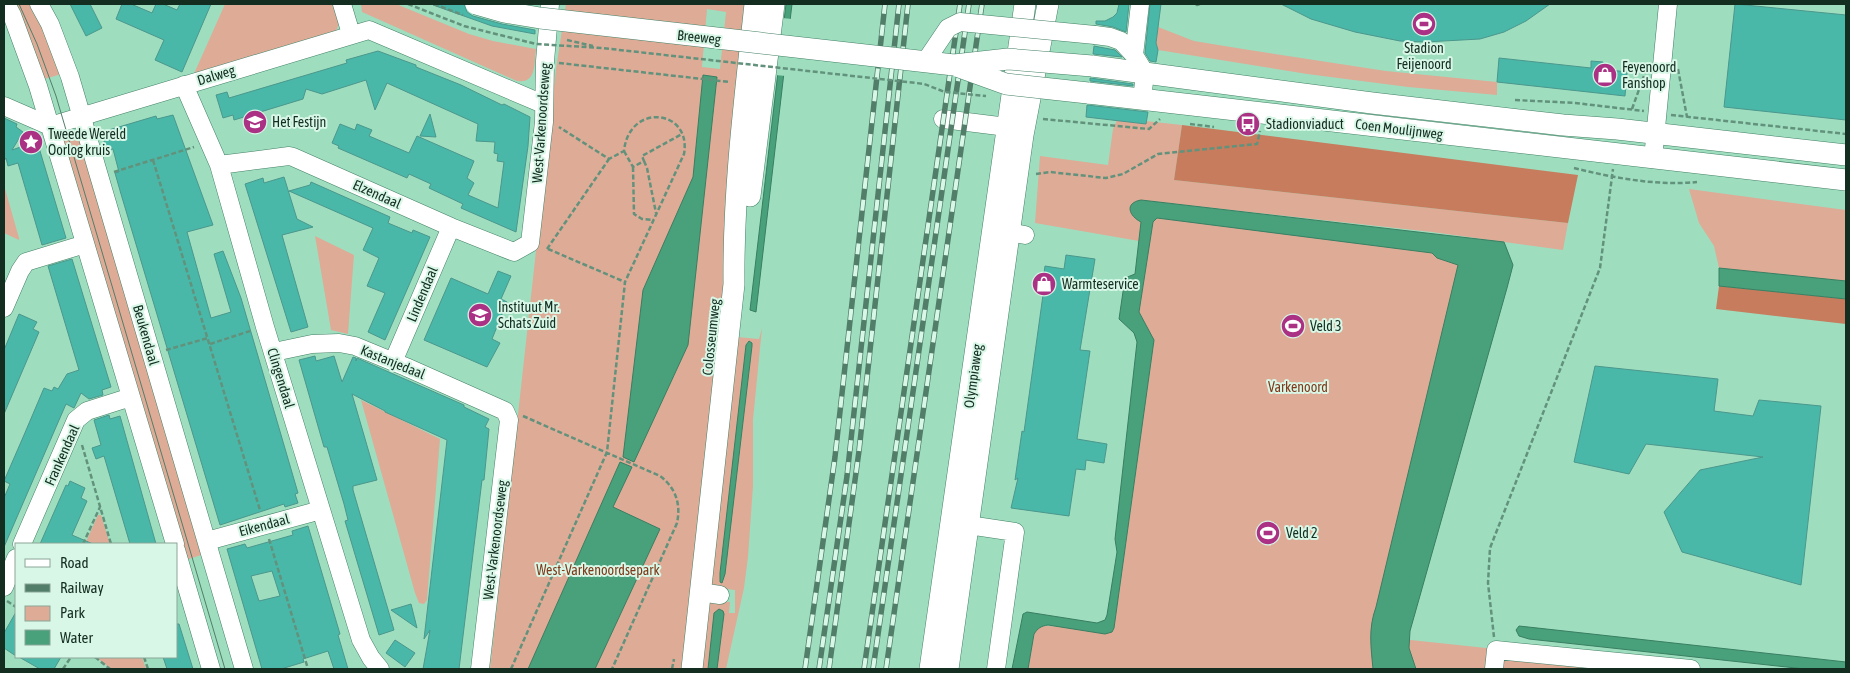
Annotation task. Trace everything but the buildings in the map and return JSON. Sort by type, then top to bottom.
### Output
[{"type":"main road","name":"Breeweg","points":[[476,4],[532,17],[925,62]]},
{"type":"main road","name":"Colosseumweg","points":[[692,669],[710,594],[734,284],[734,240],[740,156],[755,4]]},
{"type":"main road","name":"Colosseumweg","points":[[734,284],[741,257],[758,140],[774,4]]},
{"type":"main road","name":"Olympiaweg","points":[[1009,232],[1007,127],[1025,4]]},
{"type":"main road","name":"Olympiaweg","points":[[948,669],[1027,112],[1048,4]]},
{"type":"main road","name":"Coen Moulijnweg","points":[[925,62],[954,65],[1008,59],[1092,66],[1372,104],[1846,155]]},
{"type":"main road","name":"Coen Moulijnweg","points":[[954,65],[1006,84],[1846,180]]},
{"type":"main road","name":"Olympiaweg","points":[[930,669],[968,525]]},
{"type":"street","points":[[6,4],[38,86],[174,543]]},
{"type":"street","name":"Beukendaal","points":[[39,4],[50,24],[70,77],[244,669]]},
{"type":"street","points":[[342,4],[351,34],[369,30],[543,104]]},
{"type":"street","name":"West-Varkenoordseweg","points":[[530,243],[544,122],[545,61],[550,4]]},
{"type":"street","points":[[1134,55],[1140,4]]},
{"type":"street","points":[[1653,159],[1668,4]]},
{"type":"street","points":[[925,62],[948,28],[960,22],[1110,37],[1121,41],[1134,55],[1145,73],[1142,100]]},
{"type":"street","name":"Dalweg","points":[[50,126],[351,34]]},
{"type":"street","name":"Clingendaal","points":[[184,85],[219,165],[265,327],[361,640],[380,669]]},
{"type":"street","points":[[4,106],[50,126]]},
{"type":"street","points":[[943,119],[1007,127]]},
{"type":"street","name":"Elzendaal","points":[[219,165],[293,157],[451,227],[514,252],[530,243]]},
{"type":"street","name":"Lindendaal","points":[[393,362],[451,227]]},
{"type":"street","points":[[4,308],[20,271],[26,262],[85,244]]},
{"type":"street","name":"Kastanjedaal","points":[[274,352],[312,344],[339,343],[355,346],[505,411]]},
{"type":"street","name":"Frankendaal","points":[[22,543],[76,420],[87,410],[131,397]]},
{"type":"street","name":"West-Varkenoordseweg","points":[[480,669],[508,420],[505,411]]},
{"type":"street","name":"Eikendaal","points":[[207,541],[321,510]]},
{"type":"street","points":[[968,525],[1015,532],[996,669]]},
{"type":"street","points":[[178,557],[211,669]]},
{"type":"street","points":[[4,587],[15,560]]},
{"type":"street","points":[[1494,669],[1496,650],[1691,669]]},
{"type":"path","points":[[408,4],[454,23],[511,39],[536,44],[602,48]]},
{"type":"path","points":[[1196,4],[1200,4]]},
{"type":"path","points":[[559,38],[602,48]]},
{"type":"path","name":"Breeweg","points":[[602,48],[916,83]]},
{"type":"path","points":[[545,61],[724,81]]},
{"type":"path","points":[[511,669],[607,452],[625,282],[654,220],[684,154],[685,140],[682,134],[668,119],[654,116],[635,124],[625,144],[624,151],[633,167],[634,214],[642,219],[654,220]]},
{"type":"path","points":[[1687,116],[1846,134]]},
{"type":"path","points":[[1041,119],[1149,129],[1162,117]]},
{"type":"path","points":[[544,122],[555,124],[609,158]]},
{"type":"path","points":[[1033,174],[1050,172],[1106,178],[1123,174],[1158,154],[1257,144],[1260,132]]},
{"type":"path","points":[[656,215],[642,156],[682,134]]},
{"type":"path","points":[[99,177],[210,142]]},
{"type":"path","points":[[547,249],[609,158],[624,151]]},
{"type":"path","points":[[153,160],[308,669]]},
{"type":"path","points":[[633,167],[644,161]]},
{"type":"path","points":[[1496,650],[1488,583],[1490,548],[1600,268],[1613,176]]},
{"type":"path","points":[[530,243],[625,282]]},
{"type":"path","points":[[210,344],[265,327]]},
{"type":"path","points":[[152,354],[208,338]]},
{"type":"path","points":[[505,411],[522,416],[640,467],[666,481],[676,496],[679,512],[677,523],[612,669]]},
{"type":"path","points":[[76,420],[111,543]]},
{"type":"path","points":[[83,543],[100,506]]},
{"type":"path","points":[[4,599],[15,605]]},
{"type":"path","points":[[672,669],[675,654]]},
{"type":"path","points":[[63,669],[70,658]]},
{"type":"path","points":[[96,658],[110,669]]},
{"type":"green space","points":[[11,4],[37,4],[65,73],[41,80]]},
{"type":"green space","points":[[225,4],[336,4],[339,18],[336,31],[193,76]]},
{"type":"green space","points":[[361,4],[396,4],[469,34],[493,41],[536,49],[531,76],[523,81],[517,81],[362,12]]},
{"type":"green space","name":"West-Varkenoordsepark","points":[[566,4],[752,4],[685,669],[490,669],[556,69]]},
{"type":"green space","points":[[1158,27],[1194,41],[1243,49],[1386,71],[1497,82],[1497,95],[1408,87],[1307,74],[1158,50],[1156,44]]},
{"type":"green space","points":[[1118,118],[1182,125],[1174,180],[1568,223],[1563,250],[1432,232],[1141,200],[1137,220],[1141,222],[1139,241],[1035,223],[1040,156],[1108,165],[1113,129]]},
{"type":"green space","points":[[78,131],[207,553],[183,561],[178,543],[61,136]]},
{"type":"green space","points":[[4,185],[19,238],[19,240],[4,233]]},
{"type":"green space","points":[[1689,189],[1846,210],[1846,281],[1719,268],[1714,246],[1699,223]]},
{"type":"green space","name":"Varkenoord","points":[[1157,218],[1432,253],[1485,252],[1392,638],[1681,669],[1028,669],[1034,634],[1042,626],[1114,628],[1154,340],[1139,312],[1153,222]]},
{"type":"green space","points":[[315,236],[354,255],[348,334],[331,330]]},
{"type":"green space","points":[[762,328],[753,420],[753,486],[744,588],[726,669],[717,669],[724,614],[714,613],[708,669],[700,669],[708,600],[730,602],[729,613],[735,613],[735,590],[709,587],[737,337],[759,339]],"holes":[[[747,342],[752,343],[752,346],[725,574],[720,573]]]},
{"type":"green space","points":[[361,400],[440,439],[427,600],[424,604],[419,603],[415,593]]},
{"type":"green space","points":[[98,515],[101,515],[110,543],[85,543]]},
{"type":"green space","points":[[97,658],[142,658],[146,669],[111,669]]},
{"type":"shaded area","points":[[1182,125],[1578,175],[1568,223],[1174,180]]},
{"type":"shaded area","points":[[1719,286],[1846,299],[1846,324],[1716,309]]},
{"type":"water","points":[[786,4],[792,4],[756,312],[750,310]]},
{"type":"water","points":[[703,75],[717,77],[688,345],[634,462],[623,457],[643,290],[693,177]]},
{"type":"water","points":[[1141,200],[1504,242],[1513,265],[1410,631],[1409,648],[1416,669],[1373,669],[1371,630],[1373,615],[1458,265],[1437,258],[1432,253],[1157,218],[1153,222],[1139,312],[1154,340],[1114,628],[1112,632],[1105,634],[1048,625],[1042,627],[1034,634],[1028,669],[1012,669],[1023,614],[1027,612],[1097,623],[1105,620],[1107,615],[1117,552],[1115,539],[1137,342],[1134,333],[1119,319],[1125,278],[1135,274],[1141,222],[1131,213],[1130,207]]},
{"type":"water","points":[[1719,268],[1846,281],[1846,299],[1719,286]]},
{"type":"water","points":[[749,341],[752,343],[752,346],[725,574],[722,583],[720,582],[720,573],[746,345]]},
{"type":"water","points":[[620,462],[632,467],[613,507],[660,529],[595,669],[528,669]]},
{"type":"water","points":[[719,609],[724,614],[717,669],[708,669],[714,613]]},
{"type":"water","points":[[1519,626],[1846,662],[1846,669],[1805,669],[1529,639],[1519,636],[1516,630]]},
{"type":"pier","points":[[707,9],[726,12],[720,69],[702,67]]},
{"type":"pier","points":[[782,18],[792,19],[786,76],[775,75]]},
{"type":"tram line","points":[[19,4],[37,44],[56,96],[225,669]]},
{"type":"railway","points":[[805,669],[835,457],[885,4]]},
{"type":"railway","points":[[819,669],[847,476],[899,4]]},
{"type":"railway","points":[[829,669],[859,451],[908,4]]},
{"type":"railway","points":[[864,669],[960,4]]},
{"type":"railway","points":[[873,669],[969,4]]},
{"type":"railway","points":[[886,669],[982,4]]},
{"type":"place","name":"Stadion Feijenoord","points":[[1424,24]]},
{"type":"place","name":"Feyenoord Fanshop","points":[[1605,75]]},
{"type":"place","name":"Het Festijn","points":[[255,122]]},
{"type":"place","name":"Stadionviaduct","points":[[1248,124]]},
{"type":"place","name":"Tweede Wereld Oorlog kruis","points":[[31,142]]},
{"type":"place","name":"Warmteservice","points":[[1044,284]]},
{"type":"place","name":"Instituut Mr. Schats Zuid","points":[[480,315]]},
{"type":"place","name":"Veld 3","points":[[1293,326]]},
{"type":"place","name":"Veld 2","points":[[1268,533]]}]
